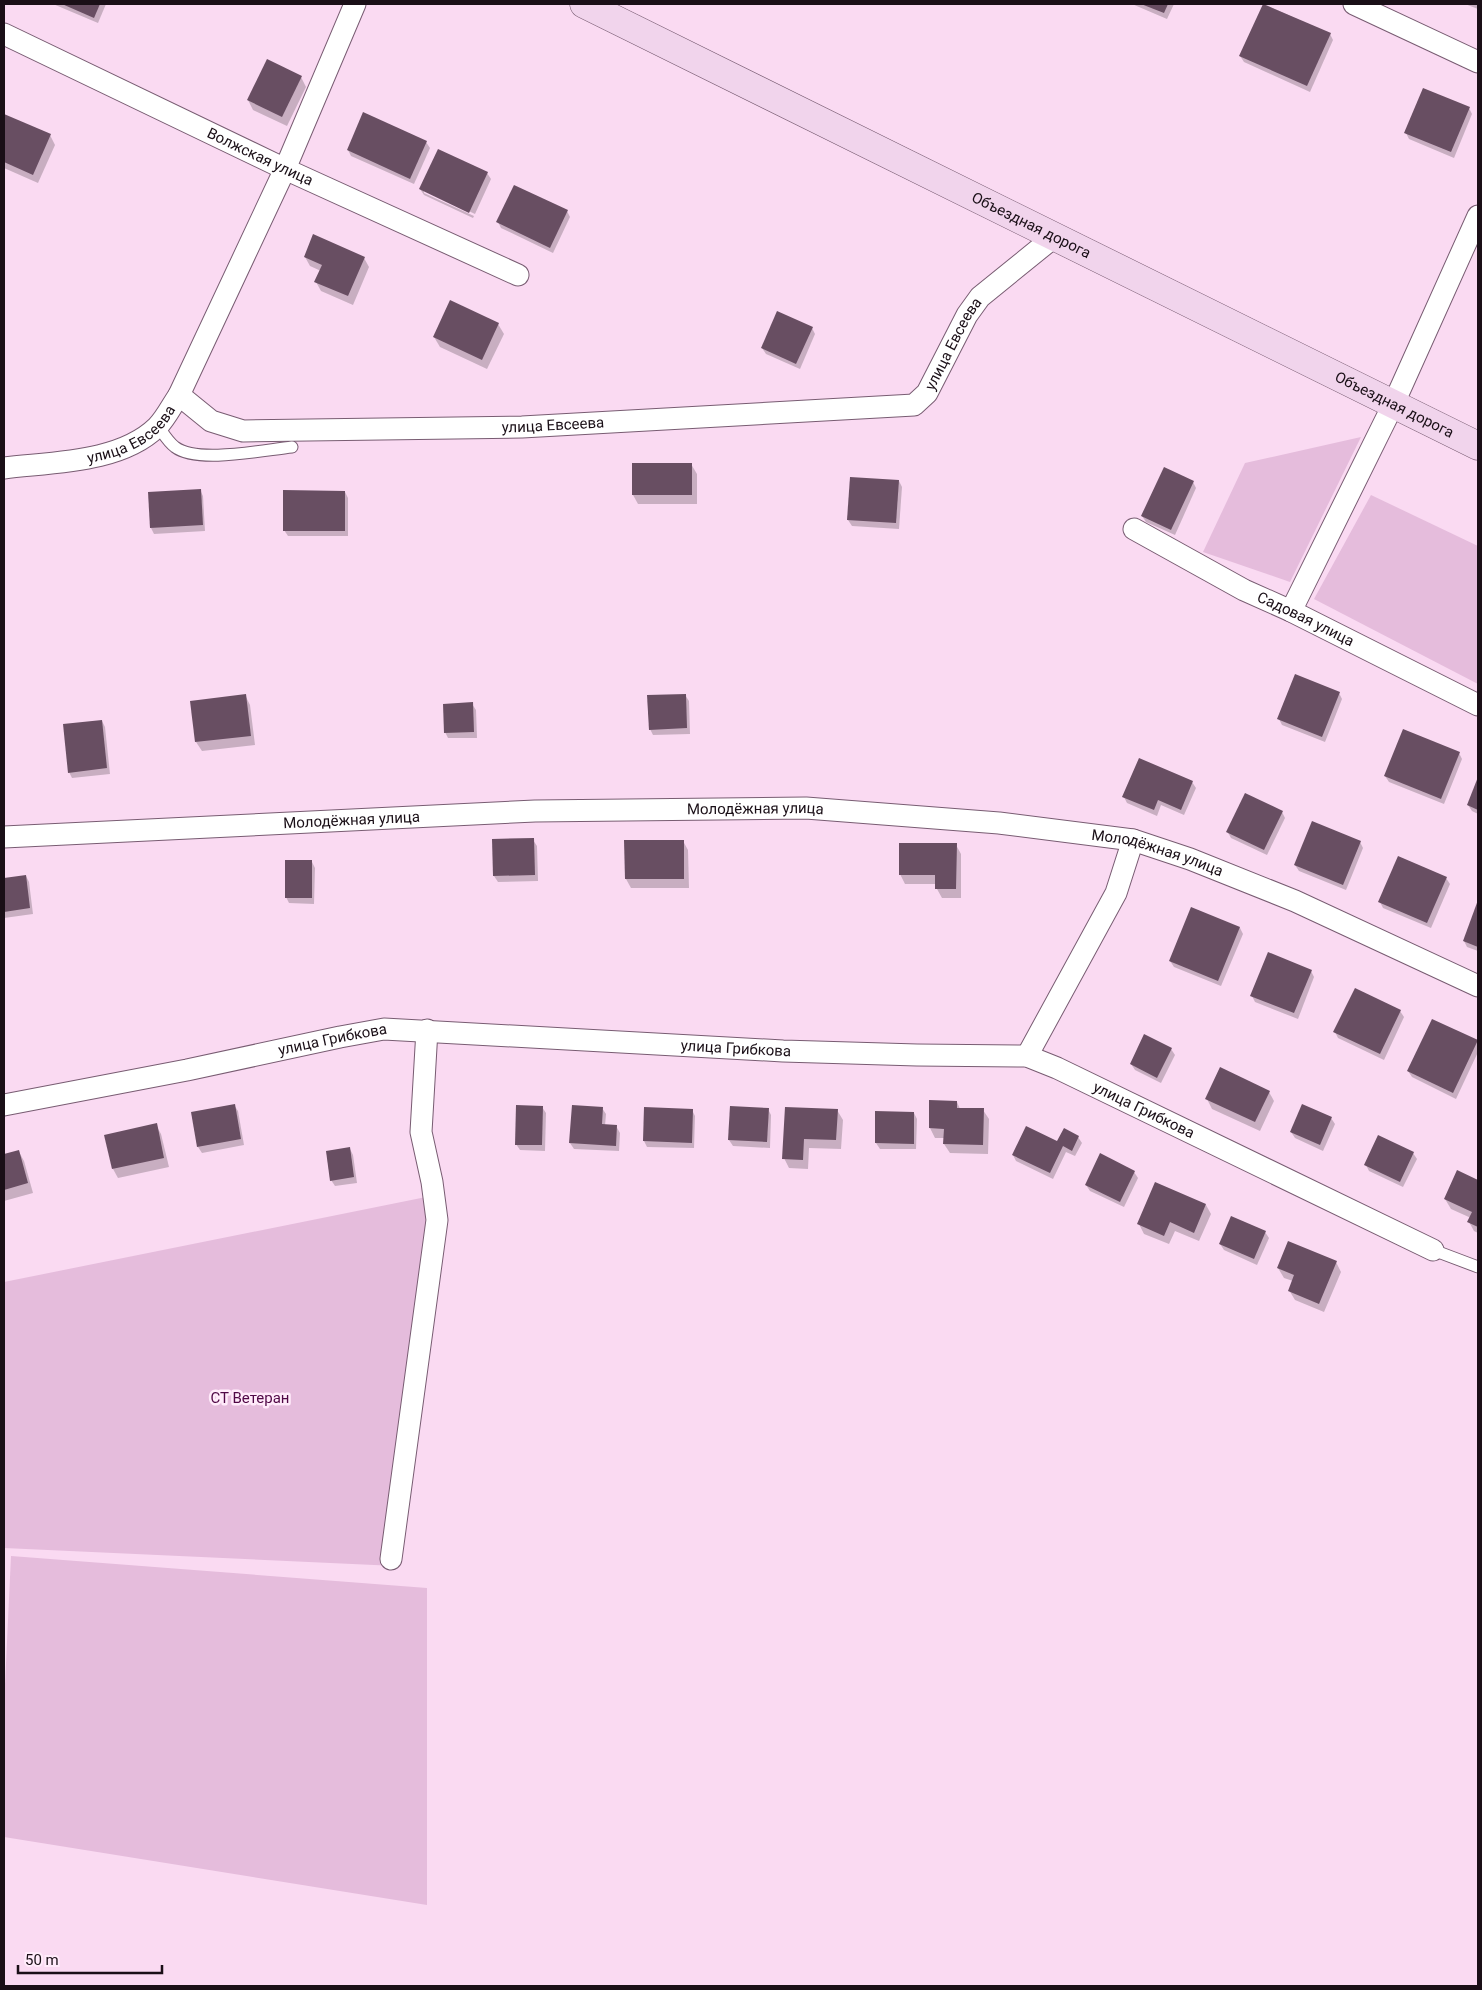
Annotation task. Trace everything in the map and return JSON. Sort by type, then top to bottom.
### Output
[{"type":"main road","name":"Объездная дорога","points":[[584,4],[1478,446]]},
{"type":"street","points":[[179,395],[285,169],[355,4]]},
{"type":"street","points":[[1354,4],[1478,62]]},
{"type":"street","name":"Волжская улица","points":[[4,34],[285,169],[518,275]]},
{"type":"street","points":[[1291,611],[1394,405],[1478,216]]},
{"type":"street","name":"улица Евсеева","points":[[4,468],[106,455],[144,438],[158,426],[179,395],[211,420],[252,431],[522,427],[914,405],[927,393],[967,315],[980,297],[1054,237]]},
{"type":"street","name":"Садовая улица","points":[[1134,529],[1244,590],[1291,611],[1478,705]]},
{"type":"street","name":"Молодёжная улица","points":[[4,837],[535,811],[806,808],[999,823],[1133,840],[1190,858],[1295,901],[1478,986]]},
{"type":"street","points":[[1027,1056],[1116,893],[1133,840]]},
{"type":"street","name":"улица Грибкова","points":[[4,1105],[187,1070],[384,1029],[784,1051],[1027,1056],[1066,1072],[1433,1250]]},
{"type":"street","points":[[391,1559],[437,1220],[432,1182],[421,1132],[428,1030]]},
{"type":"lane","points":[[158,426],[174,447],[187,454],[205,456],[292,446]]},
{"type":"lane","points":[[1433,1250],[1478,1267]]},
{"type":"green space","points":[[1361,437],[1290,582],[1203,552],[1245,463]]},
{"type":"green space","points":[[1371,495],[1478,546],[1478,684],[1314,599]]},
{"type":"green space","name":"СТ Ветеран","points":[[436,1195],[396,1566],[4,1548],[4,1282]]},
{"type":"green space","points":[[11,1556],[427,1588],[427,1905],[4,1837],[4,1706]]},
{"type":"building","points":[[62,4],[100,4],[94,18]]},
{"type":"building","points":[[1141,4],[1168,4],[1164,13]]},
{"type":"building","points":[[1263,4],[1331,33],[1307,86],[1239,56]]},
{"type":"building","points":[[267,59],[302,76],[282,117],[247,100]]},
{"type":"building","points":[[1423,88],[1470,107],[1451,152],[1404,133]]},
{"type":"building","points":[[363,112],[427,141],[410,179],[347,150]]},
{"type":"building","points":[[4,114],[51,134],[33,175],[4,162]]},
{"type":"building","points":[[438,149],[488,172],[469,213],[419,189]]},
{"type":"building","points":[[514,185],[568,210],[550,248],[496,222]]},
{"type":"building","points":[[313,234],[365,257],[348,296],[314,282],[322,265],[304,257]]},
{"type":"building","points":[[450,300],[499,323],[482,360],[433,337]]},
{"type":"building","points":[[777,311],[813,327],[796,364],[761,348]]},
{"type":"building","points":[[632,463],[692,463],[692,495],[632,495]]},
{"type":"building","points":[[1164,467],[1194,481],[1171,530],[1141,516]]},
{"type":"building","points":[[850,477],[899,480],[896,523],[847,520]]},
{"type":"building","points":[[201,489],[203,525],[150,528],[148,492]]},
{"type":"building","points":[[283,490],[345,491],[345,531],[283,531]]},
{"type":"building","points":[[1295,674],[1340,692],[1322,737],[1277,719]]},
{"type":"building","points":[[246,694],[251,736],[195,742],[190,701]]},
{"type":"building","points":[[686,694],[687,728],[649,730],[647,695]]},
{"type":"building","points":[[473,702],[474,732],[444,733],[443,704]]},
{"type":"building","points":[[102,720],[107,768],[68,773],[63,724]]},
{"type":"building","points":[[1403,729],[1460,752],[1441,799],[1384,776]]},
{"type":"building","points":[[1139,758],[1193,781],[1181,810],[1158,800],[1154,810],[1122,797]]},
{"type":"building","points":[[1478,777],[1478,810],[1467,805]]},
{"type":"building","points":[[1245,793],[1283,811],[1264,850],[1226,832]]},
{"type":"building","points":[[1312,821],[1361,841],[1343,885],[1294,865]]},
{"type":"building","points":[[534,838],[535,875],[493,876],[492,839]]},
{"type":"building","points":[[624,840],[684,840],[684,879],[625,879]]},
{"type":"building","points":[[899,843],[957,843],[956,889],[935,889],[935,875],[899,875]]},
{"type":"building","points":[[1398,856],[1447,877],[1427,923],[1378,902]]},
{"type":"building","points":[[285,860],[312,860],[312,898],[285,898]]},
{"type":"building","points":[[26,875],[30,908],[4,912],[4,878]]},
{"type":"building","points":[[1478,900],[1478,947],[1463,941]]},
{"type":"building","points":[[1191,907],[1240,927],[1218,981],[1169,961]]},
{"type":"building","points":[[1268,952],[1312,970],[1294,1013],[1250,996]]},
{"type":"building","points":[[1355,988],[1401,1010],[1380,1054],[1333,1032]]},
{"type":"building","points":[[1432,1019],[1478,1040],[1453,1093],[1407,1071]]},
{"type":"building","points":[[1144,1034],[1172,1048],[1157,1078],[1130,1064]]},
{"type":"building","points":[[1220,1067],[1270,1091],[1255,1122],[1205,1099]]},
{"type":"building","points":[[929,1100],[957,1101],[957,1108],[984,1108],[983,1145],[943,1144],[944,1129],[929,1128]]},
{"type":"building","points":[[235,1104],[241,1139],[197,1147],[191,1112]]},
{"type":"building","points":[[1302,1104],[1332,1117],[1320,1145],[1290,1132]]},
{"type":"building","points":[[516,1105],[543,1106],[542,1145],[515,1145]]},
{"type":"building","points":[[572,1105],[603,1107],[602,1124],[617,1125],[616,1146],[569,1143]]},
{"type":"building","points":[[730,1106],[769,1108],[767,1142],[728,1140]]},
{"type":"building","points":[[644,1107],[693,1109],[692,1143],[643,1141]]},
{"type":"building","points":[[785,1107],[838,1109],[836,1140],[804,1139],[803,1160],[782,1159]]},
{"type":"building","points":[[875,1111],[914,1112],[914,1144],[875,1143]]},
{"type":"building","points":[[157,1123],[164,1158],[112,1169],[104,1135]]},
{"type":"building","points":[[1026,1126],[1057,1141],[1064,1128],[1079,1136],[1072,1151],[1063,1146],[1050,1173],[1012,1155]]},
{"type":"building","points":[[1378,1135],[1414,1152],[1400,1182],[1364,1165]]},
{"type":"building","points":[[350,1147],[354,1177],[330,1181],[326,1151]]},
{"type":"building","points":[[19,1150],[28,1183],[4,1190],[4,1154]]},
{"type":"building","points":[[1100,1153],[1135,1171],[1120,1202],[1085,1185]]},
{"type":"building","points":[[1457,1170],[1478,1180],[1478,1227],[1467,1222],[1472,1212],[1444,1199]]},
{"type":"building","points":[[1155,1182],[1206,1204],[1194,1233],[1170,1222],[1164,1236],[1137,1224]]},
{"type":"building","points":[[1231,1216],[1266,1231],[1254,1259],[1219,1244]]},
{"type":"building","points":[[1288,1241],[1337,1261],[1319,1304],[1288,1291],[1294,1275],[1277,1268]]}]
